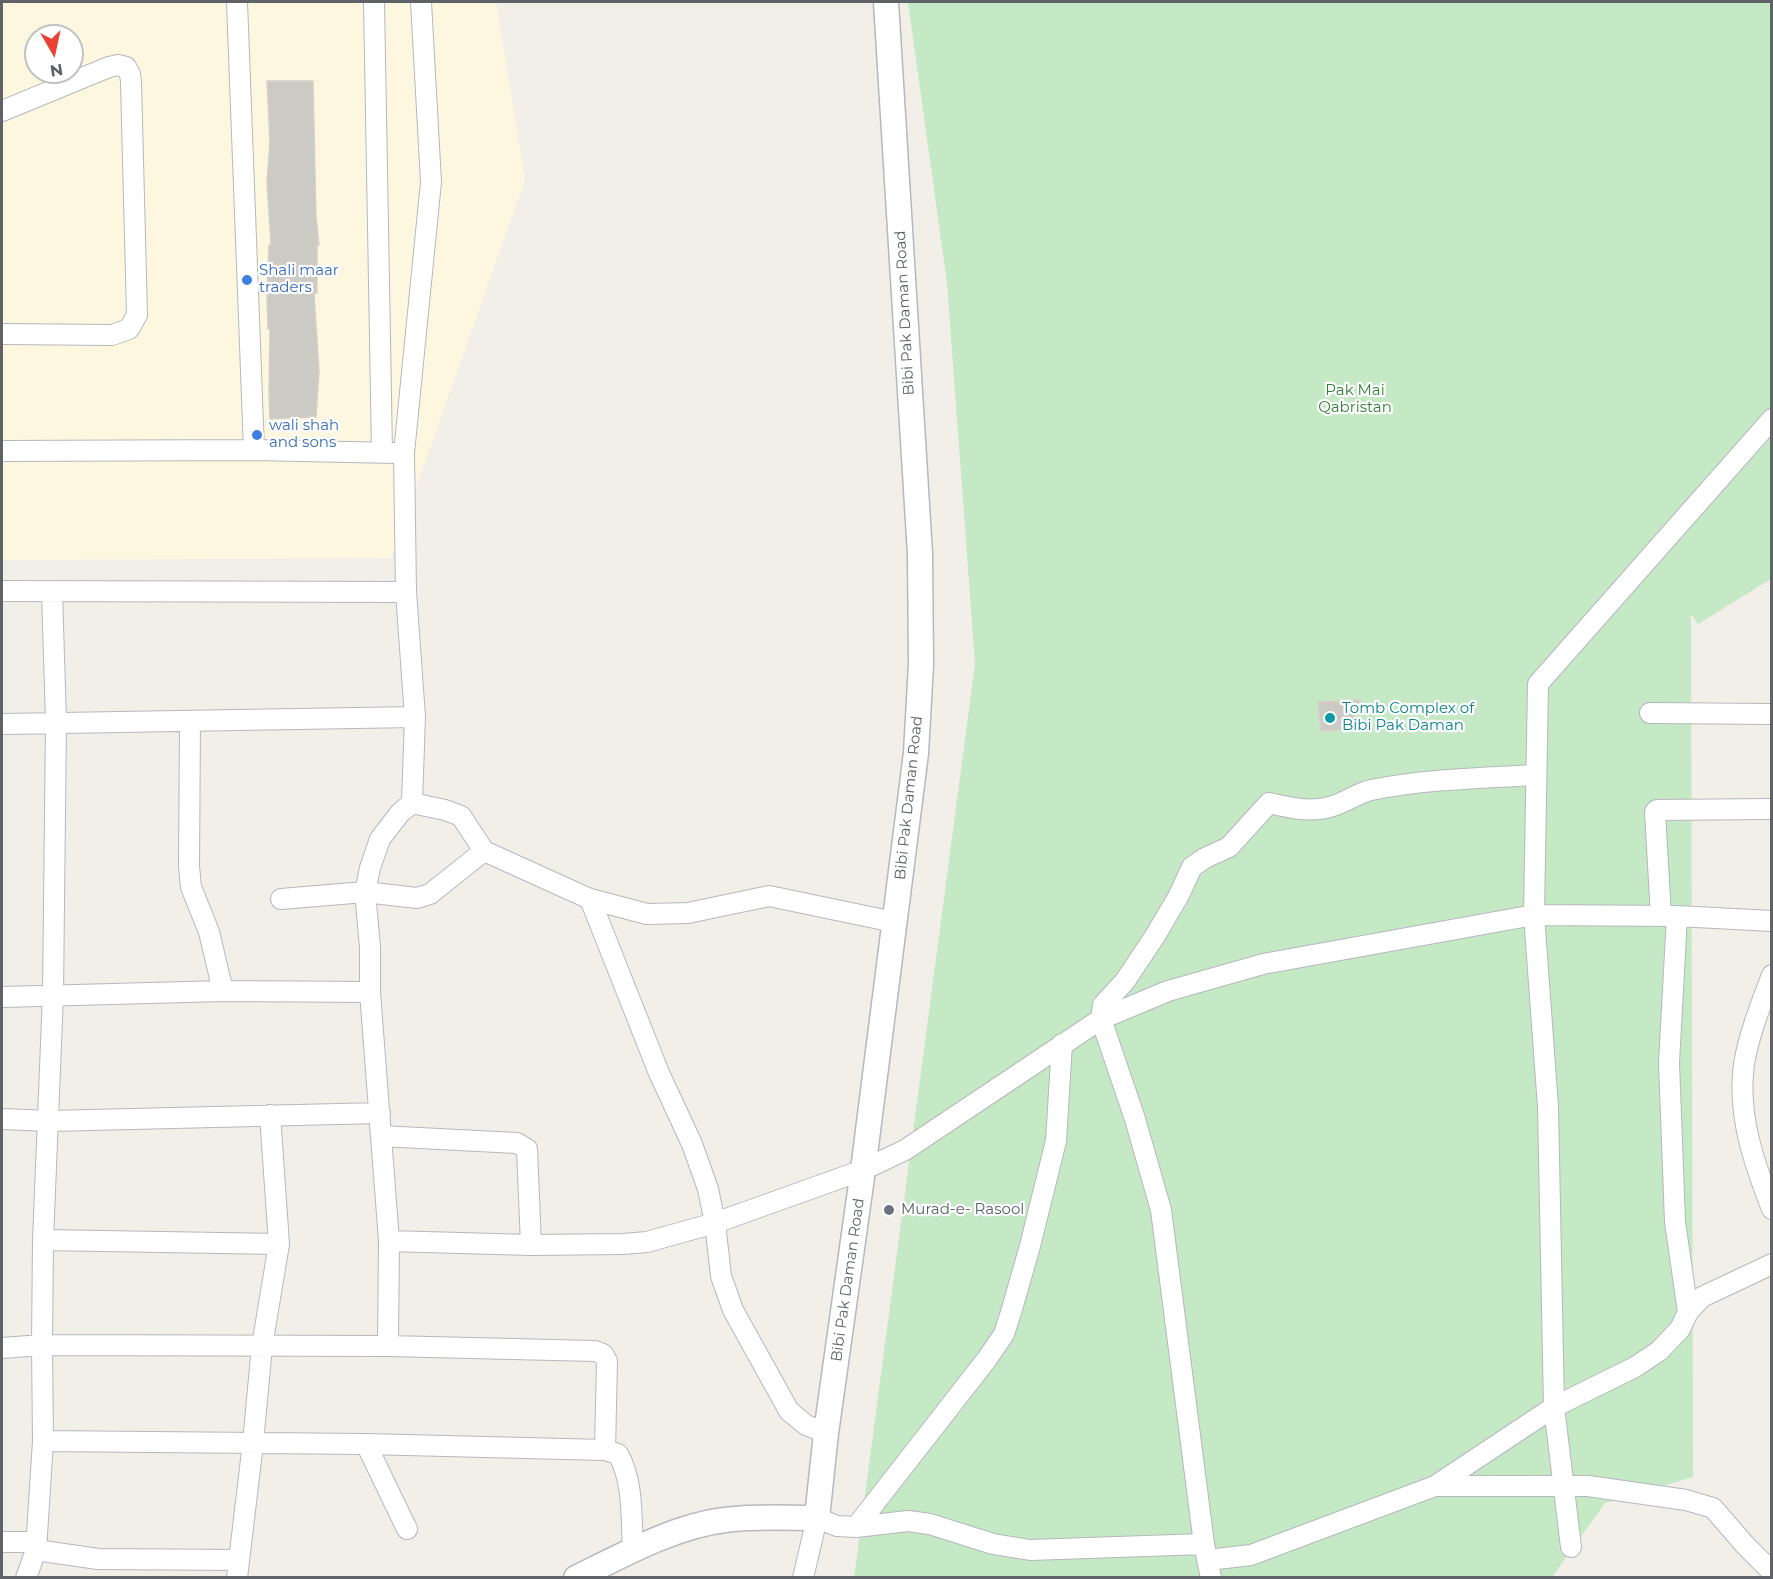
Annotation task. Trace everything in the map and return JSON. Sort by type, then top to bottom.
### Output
[{"type":"street","points":[[237,2],[254,450]]},
{"type":"street","points":[[374,2],[382,452]]},
{"type":"street","points":[[388,1346],[389,1241],[370,992],[370,947],[365,892],[369,868],[380,839],[400,813],[412,803],[415,717],[406,592],[404,453],[431,182],[421,2]]},
{"type":"street","name":"Bibi Pak Daman Road","points":[[817,1518],[826,1433],[863,1170],[916,753],[921,642],[919,542],[886,2]]},
{"type":"street","points":[[2,111],[109,67],[118,65],[126,67],[131,82],[137,315],[129,329],[112,334],[2,334]]},
{"type":"street","points":[[1571,1547],[1554,1407],[1548,1107],[1534,915],[1538,684],[1772,419]]},
{"type":"street","points":[[2,452],[254,450],[404,453]]},
{"type":"street","points":[[2,591],[406,592]]},
{"type":"street","points":[[26,1578],[37,1546],[44,1441],[43,1240],[53,995],[56,722],[52,591]]},
{"type":"street","points":[[1650,713],[1772,714]]},
{"type":"street","points":[[2,724],[415,717]]},
{"type":"street","points":[[190,722],[189,866],[191,887],[209,932],[223,991]]},
{"type":"street","points":[[1208,1560],[1161,1210],[1138,1129],[1101,1019],[1103,1005],[1125,981],[1155,936],[1178,897],[1192,867],[1229,847],[1269,803],[1295,809],[1316,809],[1332,807],[1369,790],[1455,779],[1536,775]]},
{"type":"street","points":[[412,803],[446,810],[461,816],[484,851],[590,899],[646,914],[688,914],[769,896],[894,922]]},
{"type":"street","points":[[1688,1312],[1675,1222],[1669,1064],[1669,916],[1653,815],[1657,810],[1772,809]]},
{"type":"street","points":[[281,899],[365,892],[417,898],[430,894],[484,851]]},
{"type":"street","points":[[590,899],[659,1073],[692,1144],[708,1189],[715,1223],[721,1276],[733,1310],[789,1411],[806,1425],[826,1433]]},
{"type":"street","points":[[389,1241],[531,1245],[623,1244],[646,1242],[715,1223],[863,1170],[913,1144],[1101,1019],[1168,991],[1263,964],[1534,915],[1669,916],[1772,921]]},
{"type":"street","points":[[1772,975],[1752,1029],[1744,1063],[1742,1086],[1744,1116],[1752,1159],[1772,1209]]},
{"type":"street","points":[[2,997],[223,991],[370,992]]},
{"type":"street","points":[[856,1527],[1004,1334],[1030,1246],[1056,1141],[1062,1044]]},
{"type":"street","points":[[2,1119],[49,1121],[380,1113]]},
{"type":"street","points":[[2,1542],[37,1546],[98,1559],[238,1569],[262,1346],[279,1245],[270,1115]]},
{"type":"street","points":[[381,1136],[517,1143],[527,1149],[531,1245]]},
{"type":"street","points":[[43,1240],[279,1245]]},
{"type":"street","points":[[576,1578],[633,1550],[694,1526],[724,1520],[817,1518],[837,1526],[856,1527],[908,1521],[930,1524],[993,1544],[1030,1550],[1208,1560],[1251,1555],[1435,1486],[1554,1407],[1635,1367],[1659,1351],[1680,1329],[1688,1312],[1702,1297],[1772,1264]]},
{"type":"street","points":[[2,1348],[42,1345],[388,1346],[595,1351],[603,1354],[607,1361],[605,1450]]},
{"type":"street","points":[[44,1441],[366,1444],[605,1450],[618,1454],[624,1465],[629,1487],[633,1550]]},
{"type":"street","points":[[366,1444],[407,1529]]},
{"type":"street","points":[[1435,1486],[1588,1486],[1686,1500],[1713,1508],[1772,1572]]},
{"type":"street","points":[[803,1578],[817,1518]]},
{"type":"shaded area","points":[[2,2],[496,2],[525,180],[391,558],[2,560]]},
{"type":"green space","name":"Pak Mai Qabristan","points":[[908,2],[1771,2],[1771,579],[1698,624],[1691,614],[1693,1477],[1605,1503],[1552,1577],[854,1578],[975,664],[947,283]]},
{"type":"building","points":[[267,81],[313,81],[316,217],[319,245],[317,245],[317,293],[314,293],[319,371],[316,417],[270,419],[270,329],[268,329],[267,297],[269,245],[271,245],[267,182],[270,142]]},
{"type":"building","points":[[1360,700],[1361,713],[1354,713],[1355,729],[1321,731],[1318,702]]},
{"type":"place","name":"Shali maar traders","points":[[247,280]]},
{"type":"place","name":"wali shah and sons","points":[[257,435]]},
{"type":"place","name":"Tomb Complex of Bibi Pak Daman","points":[[1330,718]]},
{"type":"place","name":"Murad-e- Rasool","points":[[889,1210]]}]
